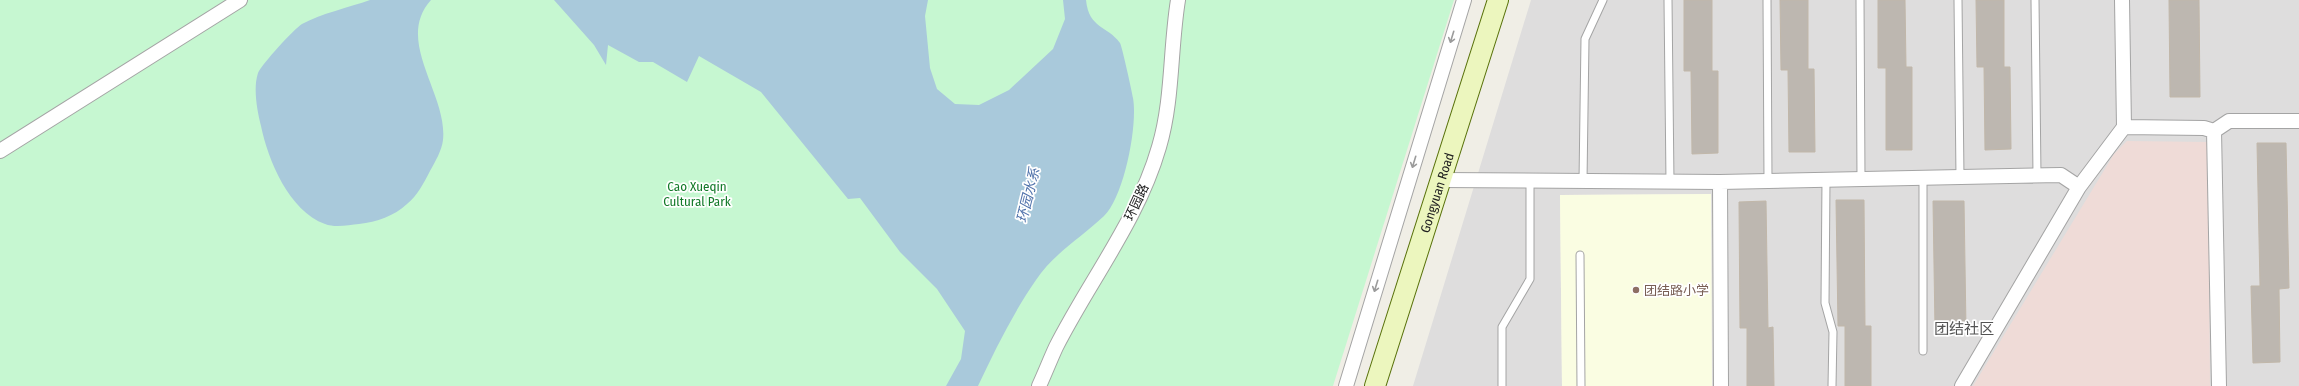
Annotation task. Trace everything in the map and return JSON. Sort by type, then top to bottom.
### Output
[{"type":"main road","name":"Gongyuan Road","points":[[1375,386],[1498,0]]},
{"type":"street","points":[[0,151],[240,0]]},
{"type":"street","name":"环园路","points":[[1039,386],[1056,347],[1121,235],[1144,188],[1159,147],[1169,86],[1178,0]]},
{"type":"street","points":[[1346,386],[1464,0]]},
{"type":"street","points":[[1962,386],[2079,187],[2124,127],[2122,0]]},
{"type":"street","points":[[2214,131],[2229,121],[2299,121]]},
{"type":"street","points":[[2124,127],[2204,128],[2214,131]]},
{"type":"street","points":[[2214,131],[2219,386]]},
{"type":"street","points":[[1440,180],[1720,182],[2061,175],[2079,187]]},
{"type":"street","points":[[1720,182],[1721,386]]},
{"type":"lane","points":[[1583,181],[1585,38],[1604,0]]},
{"type":"lane","points":[[1668,0],[1670,182]]},
{"type":"lane","points":[[1767,0],[1768,181]]},
{"type":"lane","points":[[1860,0],[1861,179]]},
{"type":"lane","points":[[1958,0],[1960,177]]},
{"type":"lane","points":[[2035,0],[2037,175]]},
{"type":"lane","points":[[1923,178],[1923,351]]},
{"type":"lane","points":[[1502,386],[1502,327],[1530,279],[1530,180]]},
{"type":"lane","points":[[1826,180],[1825,303],[1833,332],[1832,386]]},
{"type":"lane","points":[[1580,255],[1581,386]]},
{"type":"shaded area","points":[[1531,0],[2299,0],[2299,386],[1712,386],[1711,194],[1560,195],[1562,386],[1413,386]]},
{"type":"shaded area","points":[[2127,141],[2208,142],[2210,386],[1973,386],[2114,154]]},
{"type":"shaded area","name":"团结路小学","points":[[1711,194],[1712,386],[1562,386],[1560,195]]},
{"type":"green space","name":"Cao Xueqin Cultural Park","points":[[0,0],[1454,0],[1333,386],[0,386]]},
{"type":"water","points":[[370,0],[431,0],[421,16],[418,33],[420,50],[425,68],[438,104],[442,122],[443,140],[436,160],[420,189],[411,201],[385,218],[359,224],[333,226],[325,224],[312,217],[301,208],[282,183],[264,139],[258,113],[256,85],[258,73],[265,62],[302,24],[326,14]]},
{"type":"water","name":"环园水系","points":[[554,0],[928,0],[925,16],[930,68],[937,89],[955,104],[979,105],[1009,90],[1053,49],[1065,19],[1063,0],[1086,0],[1088,9],[1095,22],[1115,37],[1120,43],[1133,98],[1134,110],[1131,142],[1128,160],[1118,193],[1111,207],[1104,216],[1059,254],[1036,280],[1012,319],[978,386],[946,386],[961,359],[965,331],[937,289],[900,252],[860,198],[848,199],[761,92],[699,56],[687,82],[653,62],[639,62],[608,45],[606,65],[594,45]]},
{"type":"building","points":[[1684,0],[1712,0],[1712,71],[1718,71],[1718,153],[1692,154],[1691,71],[1684,71]]},
{"type":"building","points":[[1780,0],[1808,0],[1808,69],[1814,69],[1815,152],[1789,152],[1788,70],[1781,70]]},
{"type":"building","points":[[1878,0],[1905,0],[1906,67],[1912,67],[1912,150],[1886,150],[1886,68],[1878,68]]},
{"type":"building","points":[[1976,0],[2004,0],[2004,67],[2010,67],[2011,149],[1985,150],[1984,67],[1977,67]]},
{"type":"building","points":[[2169,0],[2199,0],[2200,97],[2170,97]]},
{"type":"building","points":[[2257,143],[2286,143],[2289,288],[2279,289],[2280,362],[2253,363],[2251,286],[2260,286]]},
{"type":"building","points":[[1836,200],[1864,200],[1865,326],[1871,326],[1871,386],[1845,386],[1845,326],[1838,326]]},
{"type":"building","points":[[1766,201],[1768,328],[1773,327],[1774,386],[1747,386],[1747,328],[1740,328],[1739,202]]},
{"type":"building","points":[[1933,201],[1964,201],[1966,329],[1935,329]]},
{"type":"place","name":"团结路小学","points":[[1636,290]]},
{"type":"district","name":"团结社区","points":[[1964,329]]}]
